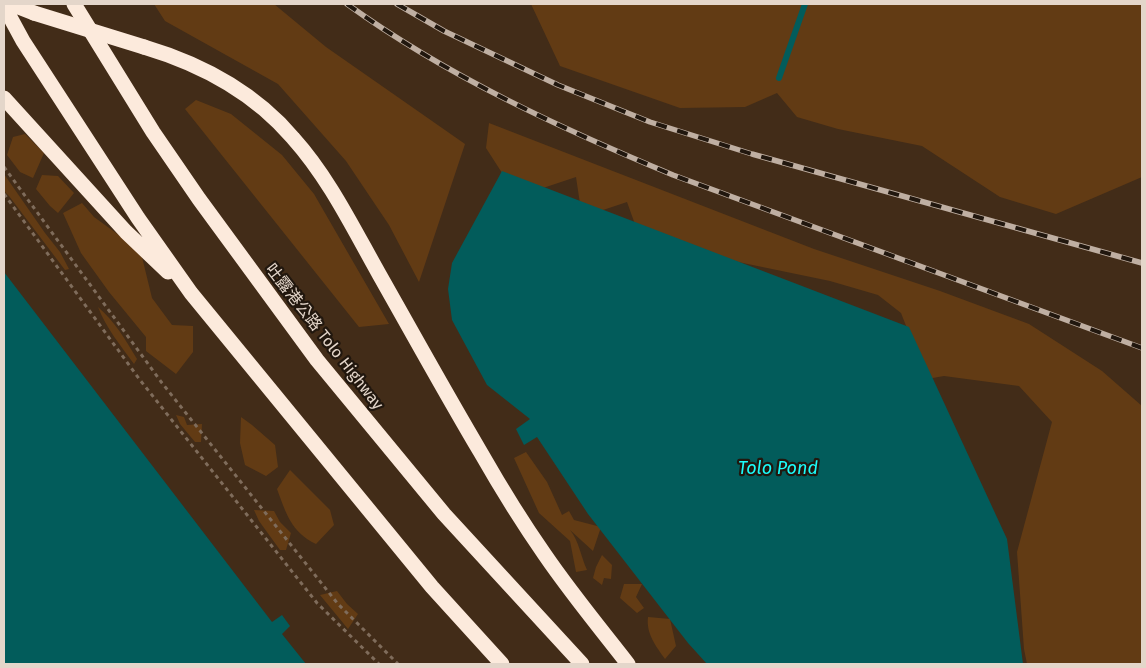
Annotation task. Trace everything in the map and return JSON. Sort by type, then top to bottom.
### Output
[{"type":"highway","points":[[11,4],[159,51],[190,63],[218,77],[258,104],[294,138],[319,171],[342,208],[492,472],[531,535],[575,597],[628,664]]},
{"type":"highway","name":"吐露港公路 Tolo Highway","points":[[74,4],[153,132],[204,207],[317,360],[444,514],[582,664]]},
{"type":"highway","points":[[4,6],[23,41],[138,218],[191,293],[432,587],[502,664]]},
{"type":"highway","points":[[4,98],[126,232],[191,293]]},
{"type":"path","points":[[4,167],[168,391],[338,604],[398,664]]},
{"type":"path","points":[[4,194],[140,380],[317,602],[379,664]]},
{"type":"shaded area","points":[[154,4],[274,4],[326,47],[465,144],[419,282],[389,225],[346,161],[278,84],[165,21]]},
{"type":"shaded area","points":[[531,4],[1142,4],[1142,177],[1056,214],[1000,197],[922,146],[838,129],[797,117],[777,93],[745,107],[680,108],[560,66]]},
{"type":"shaded area","points":[[196,100],[231,114],[282,155],[314,194],[389,324],[359,327],[185,109]]},
{"type":"shaded area","points":[[489,123],[814,249],[940,291],[1029,324],[1102,371],[1142,406],[1142,664],[1027,664],[1024,649],[1017,552],[1052,422],[1019,386],[944,376],[927,379],[901,313],[878,295],[830,281],[714,257],[636,227],[627,202],[582,217],[576,177],[540,189],[513,190],[486,148]]},
{"type":"shaded area","points":[[25,134],[44,153],[33,178],[20,172],[7,155],[13,137]]},
{"type":"shaded area","points":[[4,174],[60,252],[69,269],[65,270],[4,191]]},
{"type":"shaded area","points":[[42,175],[58,176],[74,193],[58,213],[36,189]]},
{"type":"shaded area","points":[[82,203],[94,217],[123,238],[142,257],[152,298],[172,325],[193,326],[193,352],[176,374],[146,351],[146,337],[109,292],[81,253],[63,213]]},
{"type":"shaded area","points":[[98,307],[115,325],[137,359],[134,364],[109,330]]},
{"type":"shaded area","points":[[176,415],[184,417],[187,425],[202,424],[201,442],[195,442],[180,424]]},
{"type":"shaded area","points":[[241,417],[275,445],[278,467],[266,476],[245,465],[240,443]]},
{"type":"shaded area","points":[[526,452],[547,482],[562,515],[569,511],[574,520],[601,527],[593,551],[570,530],[578,544],[587,570],[576,572],[570,541],[539,513],[514,458]]},
{"type":"shaded area","points":[[290,470],[330,510],[334,525],[316,544],[301,534],[290,521],[277,489]]},
{"type":"shaded area","points":[[254,510],[274,511],[280,522],[291,533],[286,550],[280,550],[259,521]]},
{"type":"shaded area","points":[[602,555],[612,565],[611,579],[604,578],[602,585],[593,578]]},
{"type":"shaded area","points":[[624,584],[642,584],[636,597],[644,608],[637,613],[620,598]]},
{"type":"shaded area","points":[[337,591],[358,614],[348,629],[320,595]]},
{"type":"shaded area","points":[[648,617],[670,619],[676,646],[665,659],[650,634]]},
{"type":"water","name":"Tolo Pond","points":[[502,171],[909,327],[1007,539],[1023,664],[707,664],[688,643],[588,514],[537,437],[524,445],[516,429],[530,419],[487,385],[452,320],[448,289],[452,263]]},
{"type":"water","points":[[4,272],[272,622],[282,615],[290,626],[282,634],[306,664],[4,664]]},
{"type":"waterway","points":[[779,78],[805,4]]},
{"type":"railway","points":[[347,4],[385,30],[464,77],[588,139],[673,175],[1142,348]]},
{"type":"railway","points":[[397,4],[444,31],[558,85],[650,122],[752,154],[1142,263]]}]
